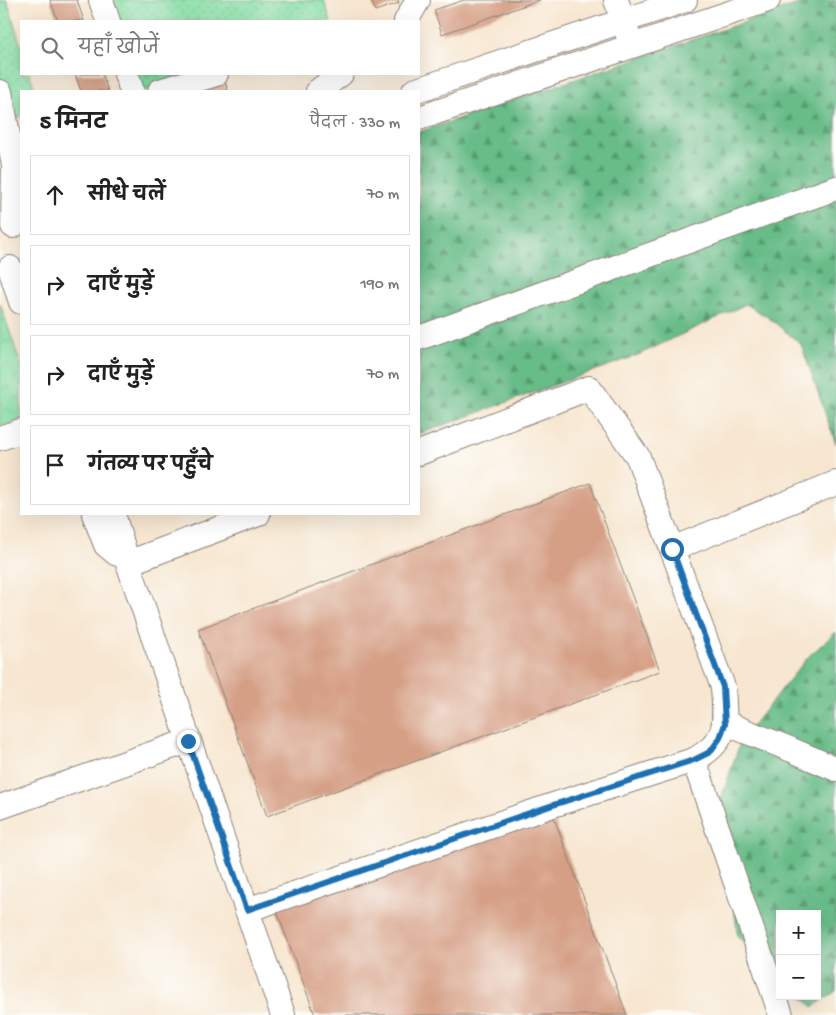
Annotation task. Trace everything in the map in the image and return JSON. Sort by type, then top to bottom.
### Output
[{"type":"street","points":[[101,0],[108,20]]},
{"type":"street","points":[[407,20],[418,0]]},
{"type":"street","points":[[417,90],[619,10],[685,0]]},
{"type":"street","points":[[420,118],[768,0]]},
{"type":"street","points":[[619,10],[632,46]]},
{"type":"street","points":[[126,75],[132,90]]},
{"type":"street","points":[[163,90],[213,75]]},
{"type":"street","points":[[1,98],[14,165],[11,228]]},
{"type":"street","points":[[420,338],[836,188]]},
{"type":"street","points":[[7,266],[20,299]]},
{"type":"street","points":[[247,910],[553,805],[694,760],[710,752],[720,738],[725,724],[723,687],[638,457],[589,388],[420,453]]},
{"type":"street","points":[[0,438],[20,431]]},
{"type":"street","points":[[672,549],[836,482]]},
{"type":"street","points":[[94,515],[106,545],[128,563]]},
{"type":"street","points":[[128,563],[255,515]]},
{"type":"street","points":[[117,519],[128,563],[283,1015]]},
{"type":"street","points":[[725,724],[836,769]]},
{"type":"street","points":[[0,807],[188,741]]},
{"type":"street","points":[[694,760],[780,1015]]},
{"type":"green space","points":[[0,0],[7,0],[20,43],[20,75],[30,75],[35,90],[20,90],[20,117],[0,125]]},
{"type":"green space","points":[[108,0],[324,0],[331,20],[116,20]]},
{"type":"green space","points":[[810,0],[836,0],[836,444],[801,344],[769,318],[746,304],[638,355],[420,434],[420,132]]},
{"type":"green space","points":[[135,75],[189,75],[145,90],[142,90]]},
{"type":"green space","points":[[0,303],[20,362],[20,420],[0,427]]},
{"type":"green space","points":[[836,632],[836,991],[813,1007],[805,1000],[821,1000],[821,910],[776,910],[776,972],[738,937],[719,805],[741,740],[808,657]]},
{"type":"building","points":[[50,0],[77,0],[84,20],[58,20]]},
{"type":"building","points":[[371,0],[398,0],[399,3],[375,11]]},
{"type":"building","points":[[464,0],[540,0],[442,34],[434,10]]},
{"type":"building","points":[[75,75],[102,75],[108,90],[81,90]]},
{"type":"building","points":[[225,82],[228,90],[203,90]]},
{"type":"building","points":[[590,483],[660,671],[267,816],[198,629]]},
{"type":"building","points":[[550,807],[627,1015],[315,1015],[276,909]]},
{"type":"route","points":[[188,741],[247,910],[553,805],[694,760],[710,752],[720,738],[725,724],[723,687],[672,549]]}]
